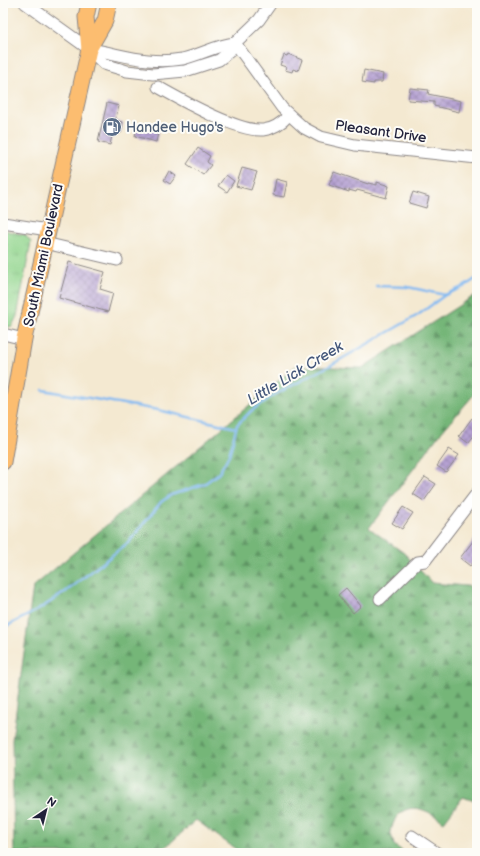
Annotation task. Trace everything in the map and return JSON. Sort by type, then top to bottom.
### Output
[{"type":"highway","name":"South Miami Boulevard","points":[[3,462],[24,339],[88,49],[86,17],[89,3]]},
{"type":"highway","name":"South Miami Boulevard","points":[[88,49],[104,21],[109,3]]},
{"type":"street","points":[[25,3],[88,49],[104,64],[134,72],[163,74],[197,68],[219,60],[229,52],[235,43],[259,20],[271,3]]},
{"type":"street","name":"Pleasant Drive","points":[[235,43],[276,101],[289,115],[312,132],[340,143],[477,158]]},
{"type":"street","points":[[158,87],[202,110],[254,130],[273,127],[289,115]]},
{"type":"street","points":[[3,223],[117,260]]},
{"type":"street","points":[[3,334],[24,339]]},
{"type":"street","points":[[380,599],[418,562],[425,560],[477,493]]},
{"type":"street","points":[[412,836],[437,853]]},
{"type":"green space","points":[[3,230],[25,235],[31,242],[17,316],[12,326],[4,328]]},
{"type":"green space","points":[[477,294],[477,391],[439,435],[369,528],[404,553],[432,583],[477,587],[477,802],[463,797],[444,822],[434,815],[417,808],[405,810],[399,814],[390,830],[394,845],[405,853],[241,853],[196,820],[159,853],[14,853],[12,740],[33,587],[296,366],[362,368]]},
{"type":"building","points":[[288,54],[302,60],[298,71],[293,69],[292,72],[285,70],[286,67],[280,65],[284,55],[287,56]]},
{"type":"building","points":[[364,70],[383,74],[382,82],[374,82],[374,84],[362,82]]},
{"type":"building","points":[[410,88],[429,90],[428,94],[461,101],[459,112],[434,106],[434,102],[408,100]]},
{"type":"building","name":"Handee Hugo's","points":[[107,103],[119,106],[115,121],[123,122],[121,133],[113,131],[110,145],[98,142]]},
{"type":"building","points":[[138,124],[159,129],[156,142],[135,136]]},
{"type":"building","points":[[198,148],[210,156],[207,162],[211,165],[203,175],[187,164]]},
{"type":"building","points":[[242,168],[257,172],[251,190],[236,186]]},
{"type":"building","points":[[169,171],[176,176],[170,184],[164,180]]},
{"type":"building","points":[[334,172],[368,184],[377,185],[377,182],[389,186],[386,198],[357,190],[356,192],[349,190],[349,192],[329,185]]},
{"type":"building","points":[[226,175],[234,181],[227,192],[218,186]]},
{"type":"building","points":[[276,179],[287,182],[284,197],[273,195]]},
{"type":"building","points":[[413,192],[429,197],[426,208],[409,203]]},
{"type":"building","points":[[69,262],[105,272],[100,289],[113,293],[108,312],[59,298]]},
{"type":"building","points":[[472,418],[477,422],[477,432],[468,443],[459,436]]},
{"type":"building","points":[[449,449],[459,455],[446,472],[437,466]]},
{"type":"building","points":[[425,477],[436,484],[424,501],[413,494]]},
{"type":"building","points":[[403,507],[413,513],[402,529],[392,523]]},
{"type":"building","points":[[477,536],[477,558],[470,566],[460,558]]},
{"type":"building","points":[[346,588],[361,606],[353,613],[338,595]]},
{"type":"waterway","name":"Little Lick Creek","points":[[3,628],[38,610],[64,593],[129,542],[161,502],[171,495],[204,484],[219,473],[229,455],[237,425],[251,411],[274,395],[331,365],[418,315],[445,295],[465,286],[477,278]]},
{"type":"waterway","points":[[376,286],[408,287],[445,295]]},
{"type":"waterway","points":[[43,390],[158,410],[236,428]]},
{"type":"place","name":"Handee Hugo's","points":[[112,127]]}]
